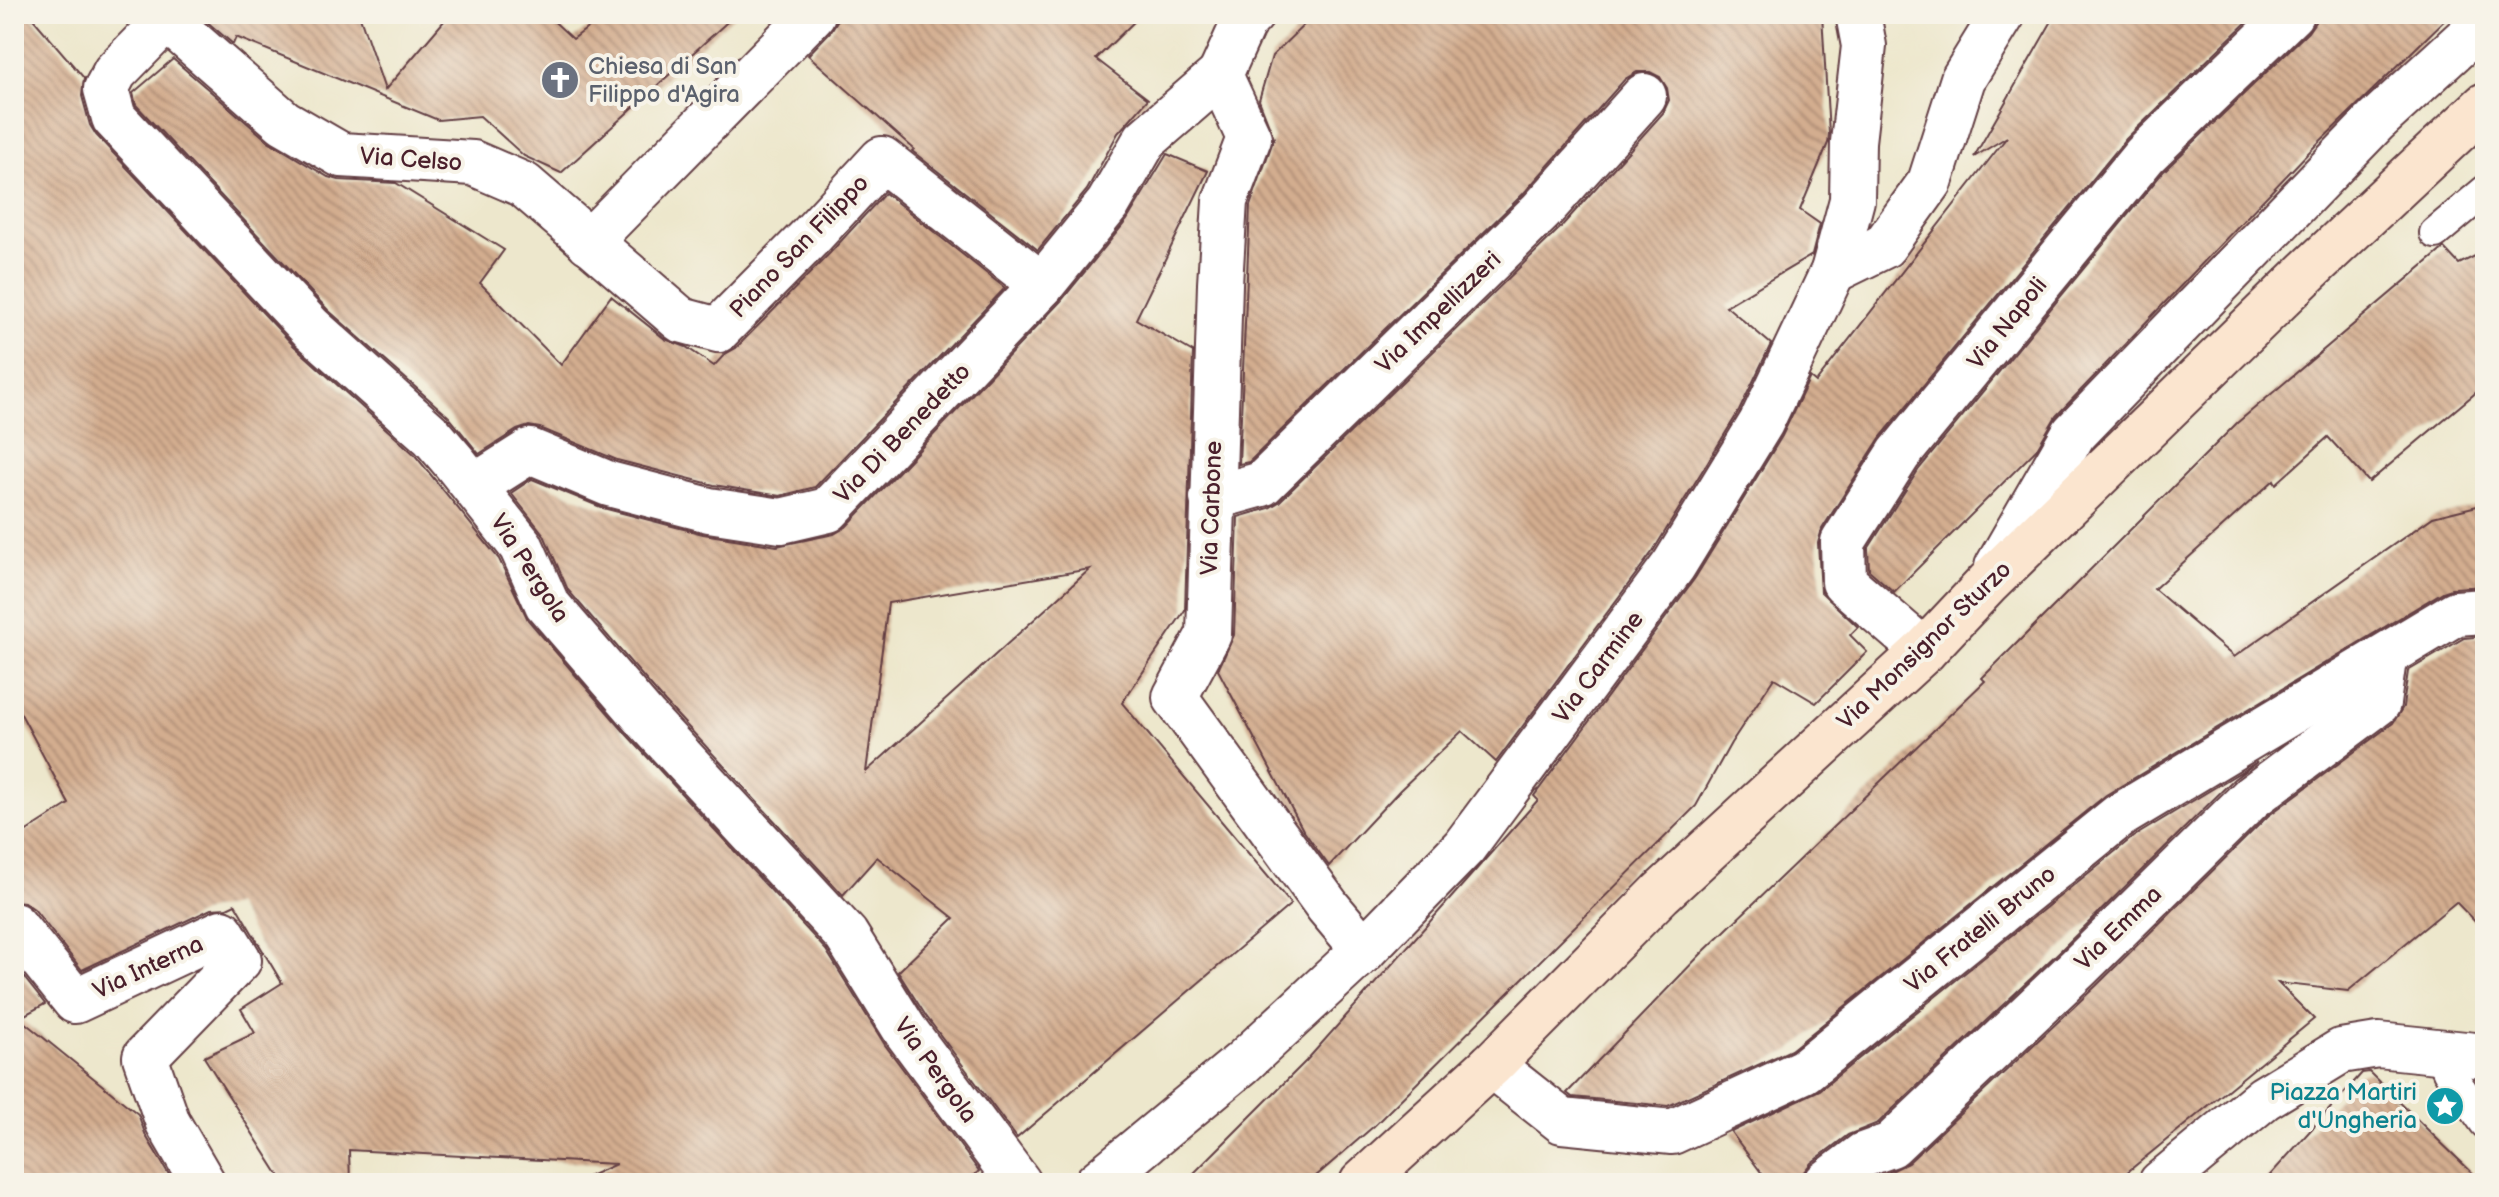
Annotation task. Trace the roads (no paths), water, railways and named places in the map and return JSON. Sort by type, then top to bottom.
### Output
[{"type":"main road","name":"Via Monsignor Sturzo","points":[[1362,1183],[1491,1065],[1661,893],[1924,651],[1988,583],[2307,272],[2485,105]]},
{"type":"street","points":[[589,242],[813,14]]},
{"type":"street","points":[[1220,75],[1244,22],[1252,14]]},
{"type":"street","name":"Via Carmine","points":[[1097,1183],[1242,1063],[1364,950],[1464,847],[1674,565],[1761,423],[1833,271],[1852,200],[1853,142],[1864,46],[1858,14]]},
{"type":"street","name":"Via Napoli","points":[[1924,651],[1844,582],[1843,542],[1899,454],[2145,155],[2291,14]]},
{"type":"street","name":"Via Celso","points":[[164,16],[284,122],[341,155],[473,163],[524,185],[589,242]]},
{"type":"street","name":"Via Pergola","points":[[164,16],[115,72],[106,89],[114,118],[311,328],[432,436],[475,486],[521,546],[547,604],[646,719],[846,935],[905,1030],[1019,1183]]},
{"type":"street","points":[[1833,271],[1884,246],[1930,182],[1963,79],[1998,16]]},
{"type":"street","points":[[1988,583],[2074,433],[2376,121],[2485,21]]},
{"type":"street","name":"Via Di Benedetto","points":[[475,486],[530,451],[609,484],[709,510],[781,521],[828,510],[1042,285],[1108,204],[1145,140],[1220,75]]},
{"type":"street","name":"Via Carbone","points":[[1220,75],[1249,138],[1225,201],[1209,634],[1175,697],[1328,907],[1364,950]]},
{"type":"street","name":"Via Impellizzeri","points":[[1212,498],[1262,484],[1531,221],[1644,96]]},
{"type":"street","name":"Piano San Filippo","points":[[589,242],[681,320],[718,330],[882,159],[1042,285]]},
{"type":"street","name":"Via Fratelli Bruno","points":[[1491,1065],[1562,1121],[1672,1132],[1804,1071],[2119,816],[2384,659],[2470,612]]},
{"type":"street","name":"Via Emma","points":[[1826,1183],[1863,1155],[1891,1145],[2252,797],[2378,703],[2384,659]]},
{"type":"street","name":"Via Interna","points":[[14,925],[75,1001],[222,932],[239,960],[145,1057],[168,1123],[203,1183]]},
{"type":"street","points":[[2161,1183],[2264,1098],[2341,1051],[2378,1045],[2485,1056]]},
{"type":"lane","points":[[2435,233],[2485,191]]},
{"type":"lane","points":[[2439,1049],[2448,1071],[2485,1123]]},
{"type":"place","name":"Chiesa di San Filippo d'Agira","points":[[560,80]]},
{"type":"place","name":"Piazza Martiri d'Ungheria","points":[[2445,1106]]}]
